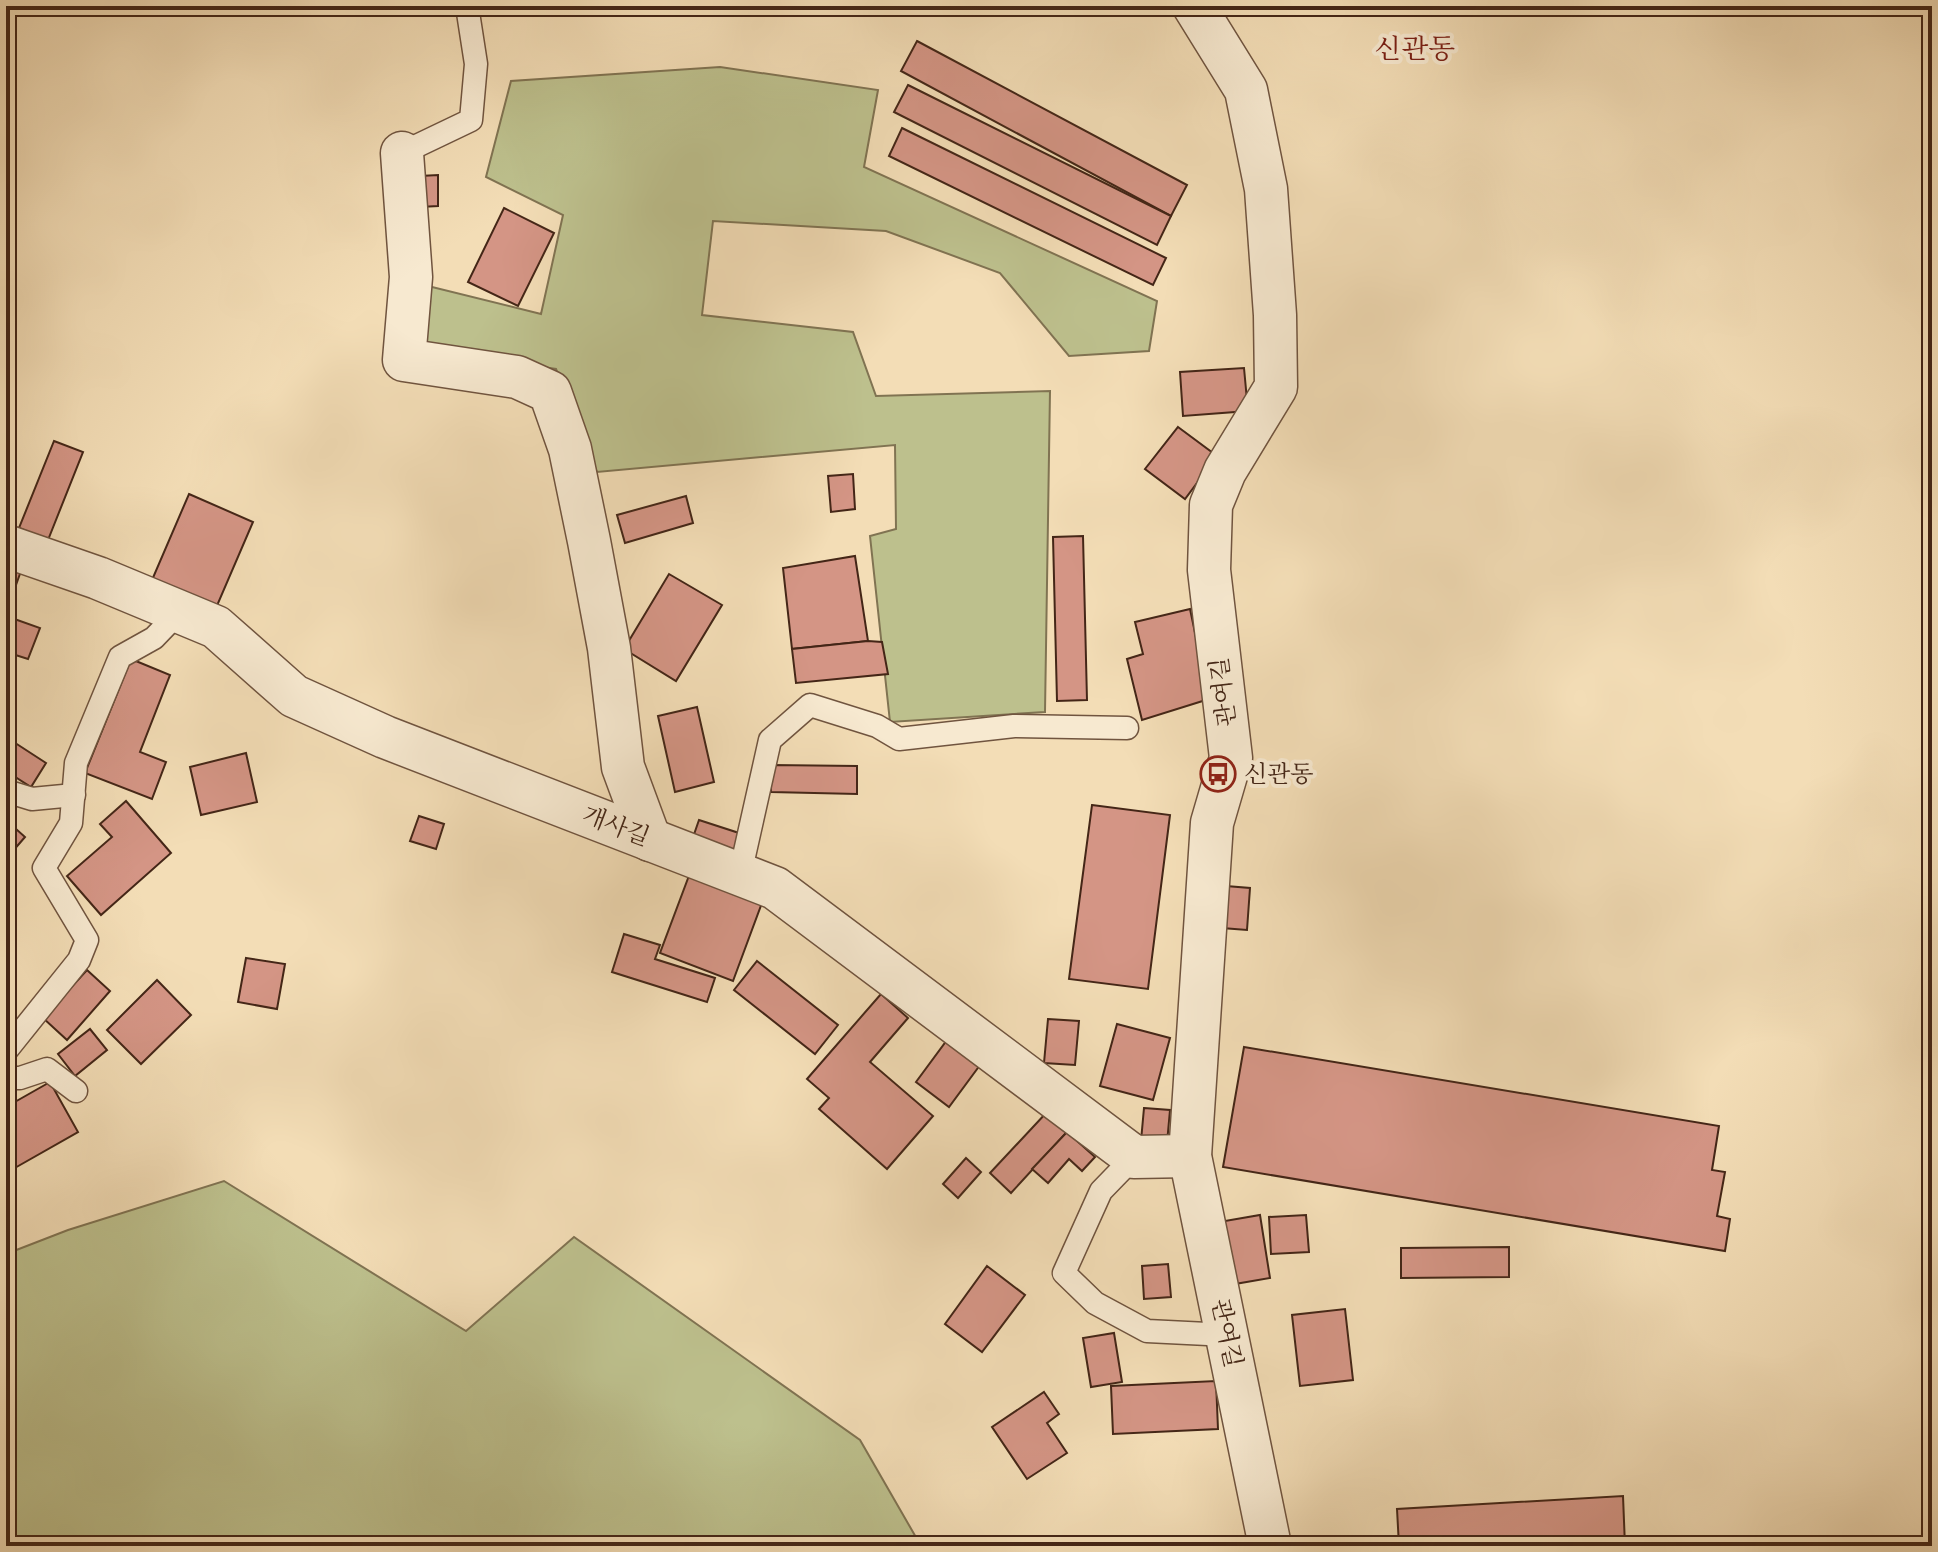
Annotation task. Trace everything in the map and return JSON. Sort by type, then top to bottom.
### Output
[{"type":"street","name":"관여길","points":[[1194,6],[1246,90],[1266,189],[1276,387],[1225,471],[1211,505],[1209,570],[1231,758],[1212,823],[1190,1156],[1270,1546]]},
{"type":"street","points":[[402,153],[411,277],[404,360],[517,377],[550,392],[570,449],[589,541],[609,648],[623,767],[650,840]]},
{"type":"street","name":"개사길","points":[[6,546],[98,578],[216,627],[294,696],[385,737],[775,888],[1134,1157]]},
{"type":"street","points":[[1134,1157],[1190,1156]]},
{"type":"lane","points":[[402,153],[471,120],[476,64],[467,6]]},
{"type":"lane","points":[[6,1051],[79,960],[87,940],[44,868],[71,823],[76,763],[120,657],[154,638],[179,612]]},
{"type":"lane","points":[[740,874],[770,740],[810,705],[877,726],[899,739],[1014,726],[1127,728]]},
{"type":"lane","points":[[6,791],[32,799],[74,795]]},
{"type":"lane","points":[[6,1078],[20,1078],[47,1069],[76,1091]]},
{"type":"lane","points":[[1134,1157],[1101,1191],[1064,1273],[1095,1303],[1147,1331],[1228,1335]]},
{"type":"green space","points":[[720,67],[878,90],[864,167],[1157,301],[1149,351],[1069,356],[1000,273],[886,231],[713,221],[702,315],[853,332],[876,396],[1050,391],[1045,712],[890,722],[870,536],[896,529],[895,445],[597,472],[556,369],[419,350],[424,285],[541,314],[563,215],[486,177],[511,81]]},
{"type":"green space","points":[[224,1181],[466,1331],[574,1237],[860,1440],[921,1546],[6,1546],[6,1254],[68,1230]]},
{"type":"building","points":[[917,41],[1187,185],[1171,216],[901,71]]},
{"type":"building","points":[[908,85],[1171,216],[1157,245],[894,112]]},
{"type":"building","points":[[902,128],[1166,258],[1153,285],[889,156]]},
{"type":"building","points":[[438,175],[438,206],[420,207],[420,176]]},
{"type":"building","points":[[504,208],[554,233],[518,306],[468,282]]},
{"type":"building","points":[[1244,368],[1248,411],[1183,416],[1180,372]]},
{"type":"building","points":[[1178,427],[1217,456],[1185,499],[1145,469]]},
{"type":"building","points":[[54,441],[83,452],[48,540],[19,528]]},
{"type":"building","points":[[853,474],[855,509],[831,512],[828,476]]},
{"type":"building","points":[[189,494],[253,522],[216,608],[152,580]]},
{"type":"building","points":[[686,496],[693,523],[625,543],[617,515]]},
{"type":"building","points":[[1083,536],[1087,700],[1057,701],[1053,537]]},
{"type":"building","points":[[855,556],[868,641],[792,649],[783,568]]},
{"type":"building","points":[[6,566],[21,571],[11,599],[6,597]]},
{"type":"building","points":[[669,574],[722,605],[676,681],[624,649]]},
{"type":"building","points":[[1190,609],[1209,699],[1142,720],[1127,659],[1143,654],[1135,622]]},
{"type":"building","points":[[6,616],[40,628],[28,659],[6,652]]},
{"type":"building","points":[[882,642],[888,674],[796,683],[792,649]]},
{"type":"building","points":[[131,659],[170,675],[140,752],[166,762],[152,799],[85,773]]},
{"type":"building","points":[[697,707],[714,782],[675,792],[658,716]]},
{"type":"building","points":[[6,737],[46,763],[31,787],[6,771]]},
{"type":"building","points":[[246,753],[257,802],[201,815],[190,767]]},
{"type":"building","points":[[771,765],[857,766],[857,794],[771,792]]},
{"type":"building","points":[[126,801],[171,853],[101,915],[67,876],[112,837],[100,824]]},
{"type":"building","points":[[1092,805],[1170,815],[1148,989],[1069,979]]},
{"type":"building","points":[[419,816],[444,824],[436,849],[410,841]]},
{"type":"building","points":[[6,820],[25,837],[6,859]]},
{"type":"building","points":[[699,820],[742,834],[734,857],[691,843]]},
{"type":"building","points":[[690,873],[763,900],[733,981],[660,953]]},
{"type":"building","points":[[1226,886],[1250,888],[1247,930],[1222,928]]},
{"type":"building","points":[[624,934],[660,945],[655,959],[715,978],[707,1002],[612,972]]},
{"type":"building","points":[[246,958],[285,964],[277,1009],[238,1002]]},
{"type":"building","points":[[757,961],[838,1025],[815,1054],[734,990]]},
{"type":"building","points":[[87,970],[110,991],[67,1040],[43,1018]]},
{"type":"building","points":[[157,980],[191,1015],[141,1064],[107,1030]]},
{"type":"building","points":[[881,994],[908,1018],[870,1062],[933,1116],[887,1169],[819,1109],[829,1098],[807,1079]]},
{"type":"building","points":[[1048,1019],[1079,1021],[1075,1065],[1044,1063]]},
{"type":"building","points":[[1117,1024],[1170,1038],[1153,1100],[1100,1086]]},
{"type":"building","points":[[90,1029],[107,1050],[75,1076],[58,1054]]},
{"type":"building","points":[[950,1036],[983,1061],[949,1107],[916,1082]]},
{"type":"building","points":[[1244,1047],[1719,1126],[1712,1170],[1725,1172],[1717,1216],[1730,1219],[1725,1251],[1223,1167]]},
{"type":"building","points":[[50,1082],[78,1132],[13,1169],[6,1157],[6,1107]]},
{"type":"building","points":[[1144,1108],[1170,1110],[1167,1143],[1141,1141]]},
{"type":"building","points":[[1047,1112],[1067,1132],[1011,1193],[990,1173]]},
{"type":"building","points":[[1067,1132],[1095,1157],[1082,1171],[1069,1159],[1048,1183],[1032,1169]]},
{"type":"building","points":[[966,1158],[981,1172],[958,1198],[943,1184]]},
{"type":"building","points":[[1260,1215],[1270,1278],[1229,1285],[1219,1222]]},
{"type":"building","points":[[1306,1215],[1309,1252],[1271,1254],[1269,1217]]},
{"type":"building","points":[[1509,1247],[1509,1277],[1401,1278],[1401,1248]]},
{"type":"building","points":[[1168,1264],[1171,1297],[1144,1299],[1142,1266]]},
{"type":"building","points":[[987,1266],[1025,1295],[982,1352],[945,1324]]},
{"type":"building","points":[[1345,1309],[1353,1380],[1300,1386],[1292,1315]]},
{"type":"building","points":[[1114,1333],[1122,1382],[1091,1387],[1083,1338]]},
{"type":"building","points":[[1216,1381],[1218,1429],[1113,1434],[1111,1386]]},
{"type":"building","points":[[1044,1392],[1059,1414],[1047,1423],[1067,1453],[1027,1479],[992,1427]]},
{"type":"building","points":[[1623,1496],[1625,1546],[1399,1546],[1397,1509]]},
{"type":"place","name":"신관동","points":[[1218,774]]},
{"type":"district","name":"신관동","points":[[1415,48]]}]
